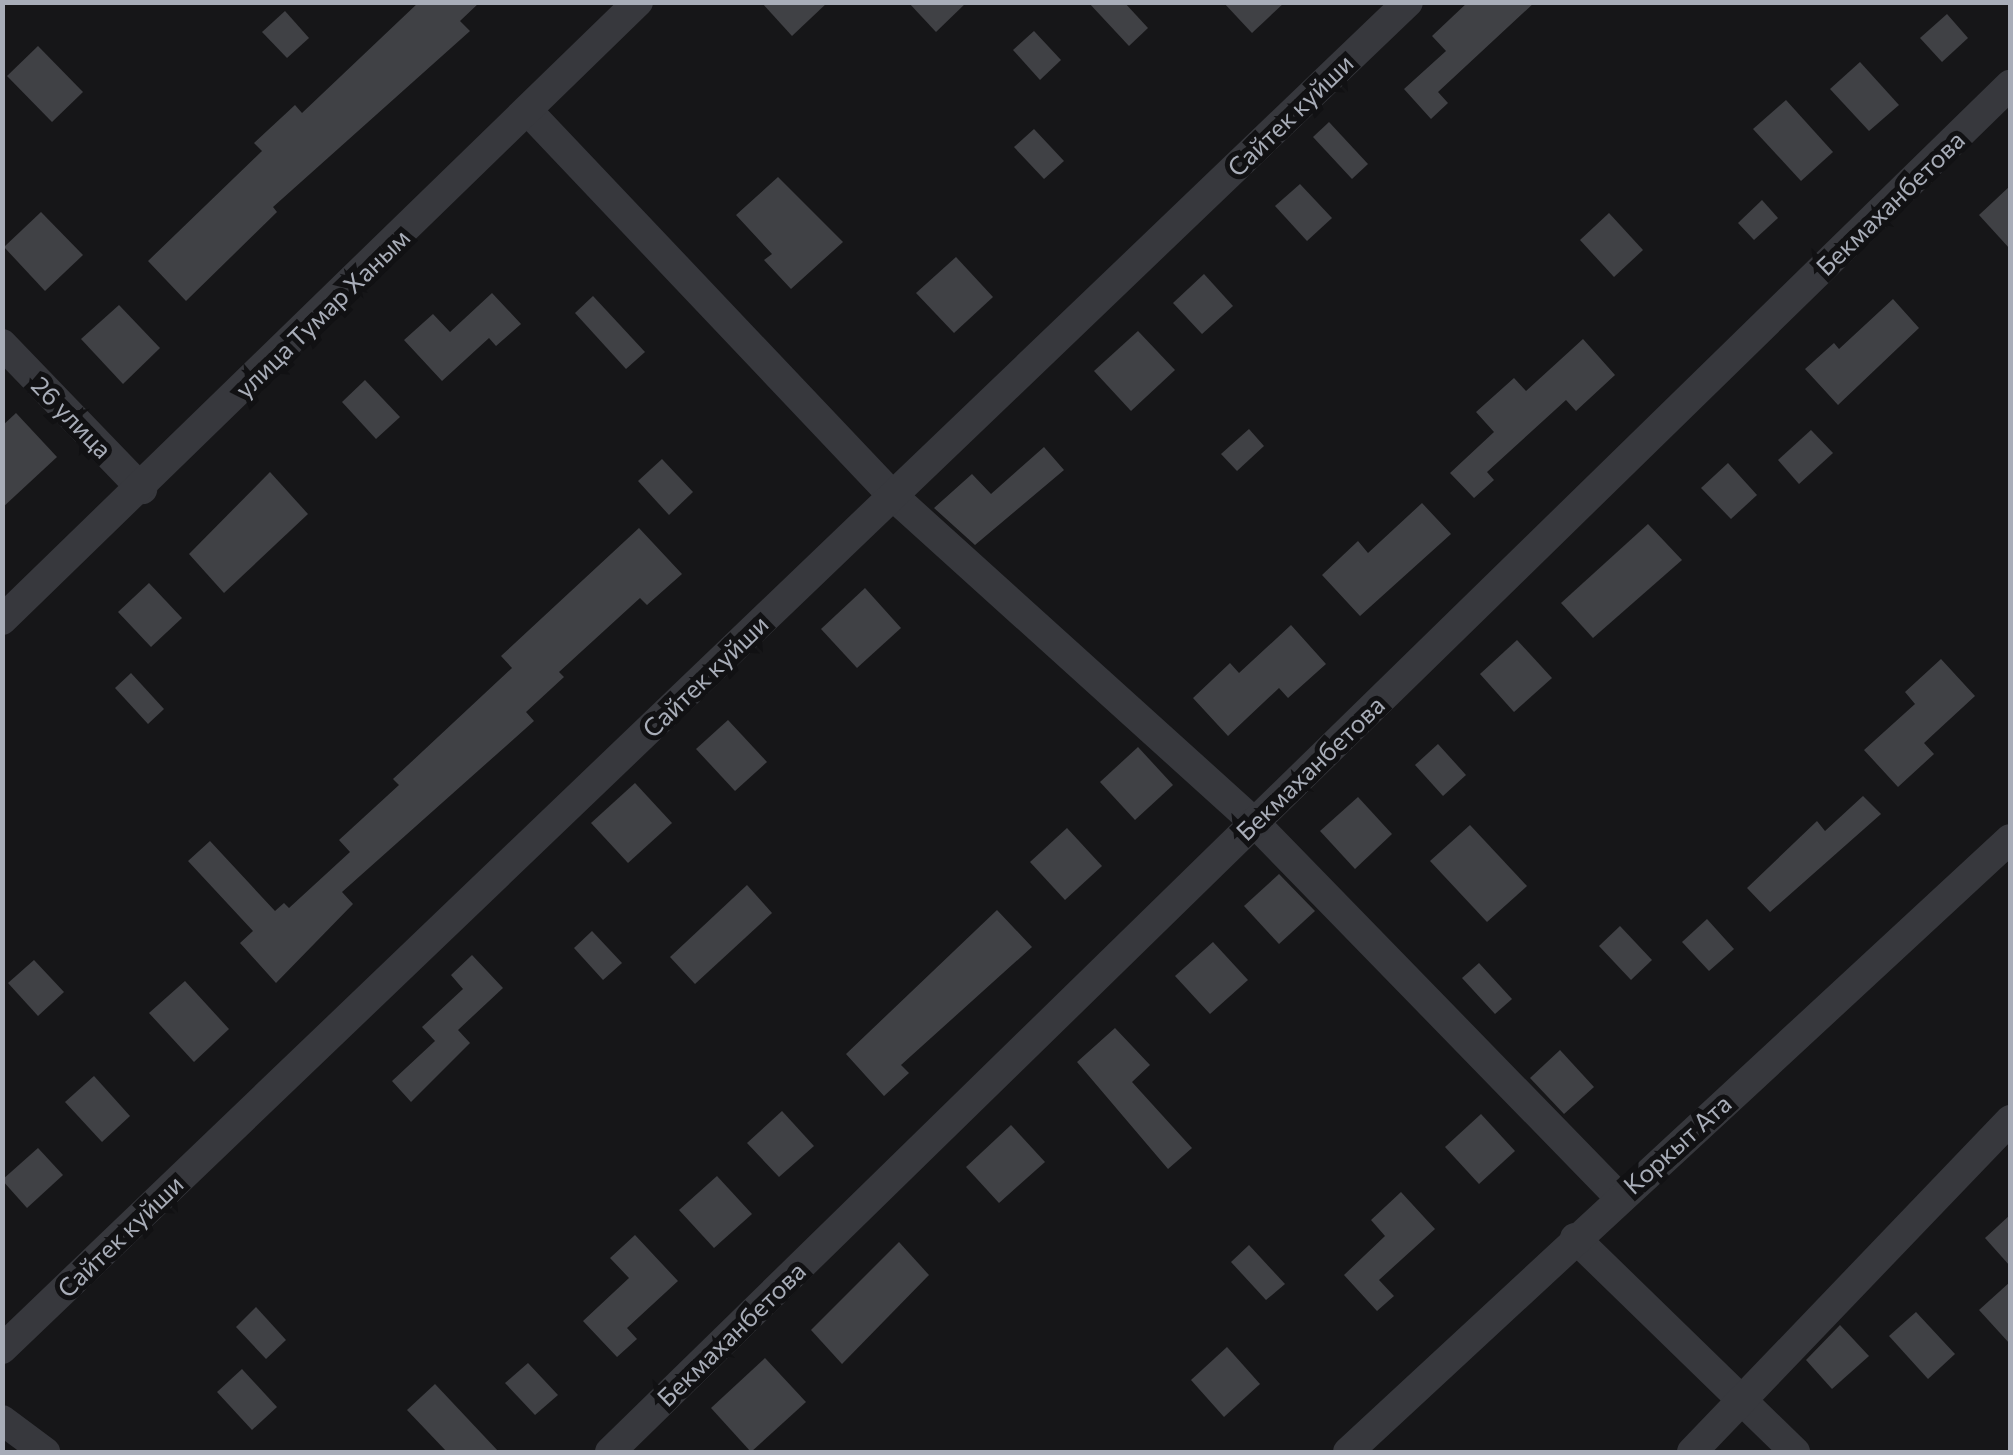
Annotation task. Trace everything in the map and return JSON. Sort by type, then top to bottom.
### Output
[{"type":"street","name":"улица Тумар Ханым","points":[[2,620],[142,490],[638,2]]},
{"type":"street","name":"Сайтек куйши","points":[[2,1348],[1408,2]]},
{"type":"street","name":"Бекмаханбетова","points":[[610,1452],[2010,85]]},
{"type":"street","points":[[528,112],[893,496],[1254,822],[1619,1197]]},
{"type":"street","name":"26 улица","points":[[2,344],[142,490]]},
{"type":"street","name":"Коркыт Ата","points":[[1348,1452],[2010,839]]},
{"type":"street","points":[[1692,1452],[2010,1120]]},
{"type":"street","points":[[1575,1238],[1795,1452]]},
{"type":"street","points":[[2,1420],[45,1452]]},
{"type":"building","points":[[419,2],[480,2],[460,21],[470,31],[273,207],[277,212],[186,301],[148,261],[262,151],[254,143],[295,105],[302,113]]},
{"type":"building","points":[[761,2],[828,2],[792,36]]},
{"type":"building","points":[[908,2],[967,2],[936,32]]},
{"type":"building","points":[[1088,2],[1124,2],[1148,28],[1129,46]]},
{"type":"building","points":[[1223,2],[1285,2],[1252,33]]},
{"type":"building","points":[[1468,2],[1535,2],[1438,92],[1448,103],[1431,119],[1404,89],[1446,51],[1432,36]]},
{"type":"building","points":[[285,11],[309,38],[287,58],[262,32]]},
{"type":"building","points":[[1947,14],[1968,38],[1942,62],[1920,38]]},
{"type":"building","points":[[1034,31],[1061,60],[1040,80],[1013,50]]},
{"type":"building","points":[[38,46],[83,92],[52,122],[7,76]]},
{"type":"building","points":[[1860,62],[1899,105],[1869,131],[1830,89]]},
{"type":"building","points":[[1786,100],[1833,152],[1801,181],[1753,129]]},
{"type":"building","points":[[1329,122],[1368,164],[1352,179],[1313,137]]},
{"type":"building","points":[[1034,129],[1064,161],[1044,179],[1014,147]]},
{"type":"building","points":[[778,177],[843,242],[791,289],[764,260],[772,254],[736,215]]},
{"type":"building","points":[[1300,184],[1332,218],[1307,241],[1275,206]]},
{"type":"building","points":[[2010,186],[2010,249],[1979,215]]},
{"type":"building","points":[[1762,200],[1778,218],[1754,240],[1738,223]]},
{"type":"building","points":[[41,212],[83,255],[45,291],[4,247]]},
{"type":"building","points":[[1609,213],[1643,250],[1614,277],[1580,240]]},
{"type":"building","points":[[956,257],[993,297],[954,333],[916,293]]},
{"type":"building","points":[[1204,274],[1233,306],[1202,334],[1173,303]]},
{"type":"building","points":[[492,293],[521,324],[496,346],[489,338],[442,381],[404,340],[433,314],[450,332]]},
{"type":"building","points":[[593,296],[645,352],[626,369],[575,313]]},
{"type":"building","points":[[1893,299],[1919,328],[1838,405],[1805,369],[1834,343],[1839,349]]},
{"type":"building","points":[[119,305],[160,348],[123,384],[81,339]]},
{"type":"building","points":[[1138,331],[1175,370],[1131,411],[1094,371]]},
{"type":"building","points":[[1583,339],[1615,375],[1576,411],[1566,400],[1487,472],[1494,480],[1474,498],[1450,473],[1494,432],[1476,412],[1514,378],[1526,391]]},
{"type":"building","points":[[365,380],[400,417],[376,439],[342,402]]},
{"type":"building","points":[[16,413],[57,457],[2,508],[2,426]]},
{"type":"building","points":[[1249,429],[1264,446],[1237,471],[1221,454]]},
{"type":"building","points":[[1811,430],[1833,453],[1799,484],[1778,460]]},
{"type":"building","points":[[1044,447],[1064,470],[975,545],[934,508],[972,474],[991,494]]},
{"type":"building","points":[[662,459],[693,492],[669,515],[638,481]]},
{"type":"building","points":[[1728,463],[1757,495],[1731,519],[1701,488]]},
{"type":"building","points":[[270,472],[308,514],[224,593],[189,554]]},
{"type":"building","points":[[1422,503],[1451,534],[1360,616],[1322,575],[1358,541],[1368,553]]},
{"type":"building","points":[[1648,524],[1682,560],[1593,638],[1561,603]]},
{"type":"building","points":[[639,528],[682,574],[647,605],[640,598],[559,672],[564,677],[526,712],[534,721],[342,892],[353,904],[276,983],[240,943],[253,931],[188,861],[210,841],[275,911],[284,903],[289,908],[350,852],[339,840],[399,785],[393,779],[512,668],[501,656]]},
{"type":"building","points":[[149,583],[182,618],[151,647],[118,612]]},
{"type":"building","points":[[865,588],[901,628],[857,668],[821,629]]},
{"type":"building","points":[[1291,625],[1326,664],[1288,698],[1279,688],[1228,736],[1193,698],[1230,663],[1239,673]]},
{"type":"building","points":[[1517,640],[1552,678],[1514,712],[1480,674]]},
{"type":"building","points":[[1941,659],[1975,696],[1924,743],[1934,754],[1898,787],[1864,750],[1915,704],[1905,692]]},
{"type":"building","points":[[131,673],[164,709],[148,724],[115,688]]},
{"type":"building","points":[[728,720],[767,762],[735,791],[696,749]]},
{"type":"building","points":[[1438,744],[1466,775],[1443,796],[1415,765]]},
{"type":"building","points":[[1138,747],[1173,785],[1135,820],[1100,782]]},
{"type":"building","points":[[635,783],[672,823],[628,863],[591,823]]},
{"type":"building","points":[[1863,796],[1881,814],[1770,912],[1747,888],[1817,821],[1825,831]]},
{"type":"building","points":[[1358,797],[1392,834],[1355,869],[1320,831]]},
{"type":"building","points":[[1470,825],[1527,886],[1487,922],[1430,861]]},
{"type":"building","points":[[1067,828],[1102,866],[1065,900],[1030,862]]},
{"type":"building","points":[[1279,874],[1315,911],[1279,944],[1244,906]]},
{"type":"building","points":[[747,885],[772,913],[695,984],[670,957]]},
{"type":"building","points":[[997,910],[1032,947],[901,1065],[909,1073],[884,1096],[846,1054]]},
{"type":"building","points":[[1707,919],[1734,949],[1709,971],[1682,942]]},
{"type":"building","points":[[1620,926],[1652,960],[1631,980],[1599,946]]},
{"type":"building","points":[[592,931],[622,963],[603,980],[574,948]]},
{"type":"building","points":[[1213,942],[1248,980],[1210,1014],[1175,976]]},
{"type":"building","points":[[472,955],[503,988],[458,1030],[470,1043],[411,1102],[392,1081],[435,1041],[422,1027],[463,989],[451,975]]},
{"type":"building","points":[[34,960],[64,992],[38,1016],[8,983]]},
{"type":"building","points":[[1479,963],[1512,999],[1495,1014],[1462,978]]},
{"type":"building","points":[[185,981],[229,1029],[194,1062],[149,1013]]},
{"type":"building","points":[[1115,1028],[1150,1065],[1132,1082],[1192,1148],[1168,1169],[1077,1062]]},
{"type":"building","points":[[1560,1050],[1594,1087],[1564,1114],[1530,1078]]},
{"type":"building","points":[[94,1076],[130,1116],[102,1142],[65,1102]]},
{"type":"building","points":[[782,1111],[814,1146],[779,1177],[747,1143]]},
{"type":"building","points":[[1481,1114],[1515,1151],[1479,1184],[1445,1147]]},
{"type":"building","points":[[1011,1125],[1045,1162],[999,1203],[966,1167]]},
{"type":"building","points":[[38,1148],[63,1175],[27,1208],[2,1180]]},
{"type":"building","points":[[717,1176],[752,1214],[714,1248],[679,1210]]},
{"type":"building","points":[[1401,1192],[1435,1229],[1379,1280],[1394,1296],[1377,1311],[1344,1275],[1385,1236],[1371,1220]]},
{"type":"building","points":[[2010,1215],[2010,1266],[1985,1238]]},
{"type":"building","points":[[635,1235],[678,1281],[627,1328],[637,1339],[617,1357],[583,1321],[629,1278],[610,1258]]},
{"type":"building","points":[[899,1242],[929,1275],[842,1364],[811,1330]]},
{"type":"building","points":[[1249,1245],[1285,1284],[1266,1300],[1231,1262]]},
{"type":"building","points":[[2010,1282],[2010,1344],[1979,1310]]},
{"type":"building","points":[[256,1307],[286,1340],[266,1359],[236,1327]]},
{"type":"building","points":[[1916,1312],[1955,1354],[1928,1379],[1889,1336]]},
{"type":"building","points":[[1840,1325],[1869,1356],[1832,1389],[1806,1360]]},
{"type":"building","points":[[1227,1347],[1260,1384],[1224,1417],[1191,1380]]},
{"type":"building","points":[[765,1358],[806,1402],[751,1452],[711,1408]]},
{"type":"building","points":[[528,1363],[558,1395],[535,1415],[505,1383]]},
{"type":"building","points":[[242,1369],[277,1407],[252,1430],[217,1392]]},
{"type":"building","points":[[435,1384],[499,1452],[447,1452],[407,1410]]}]
